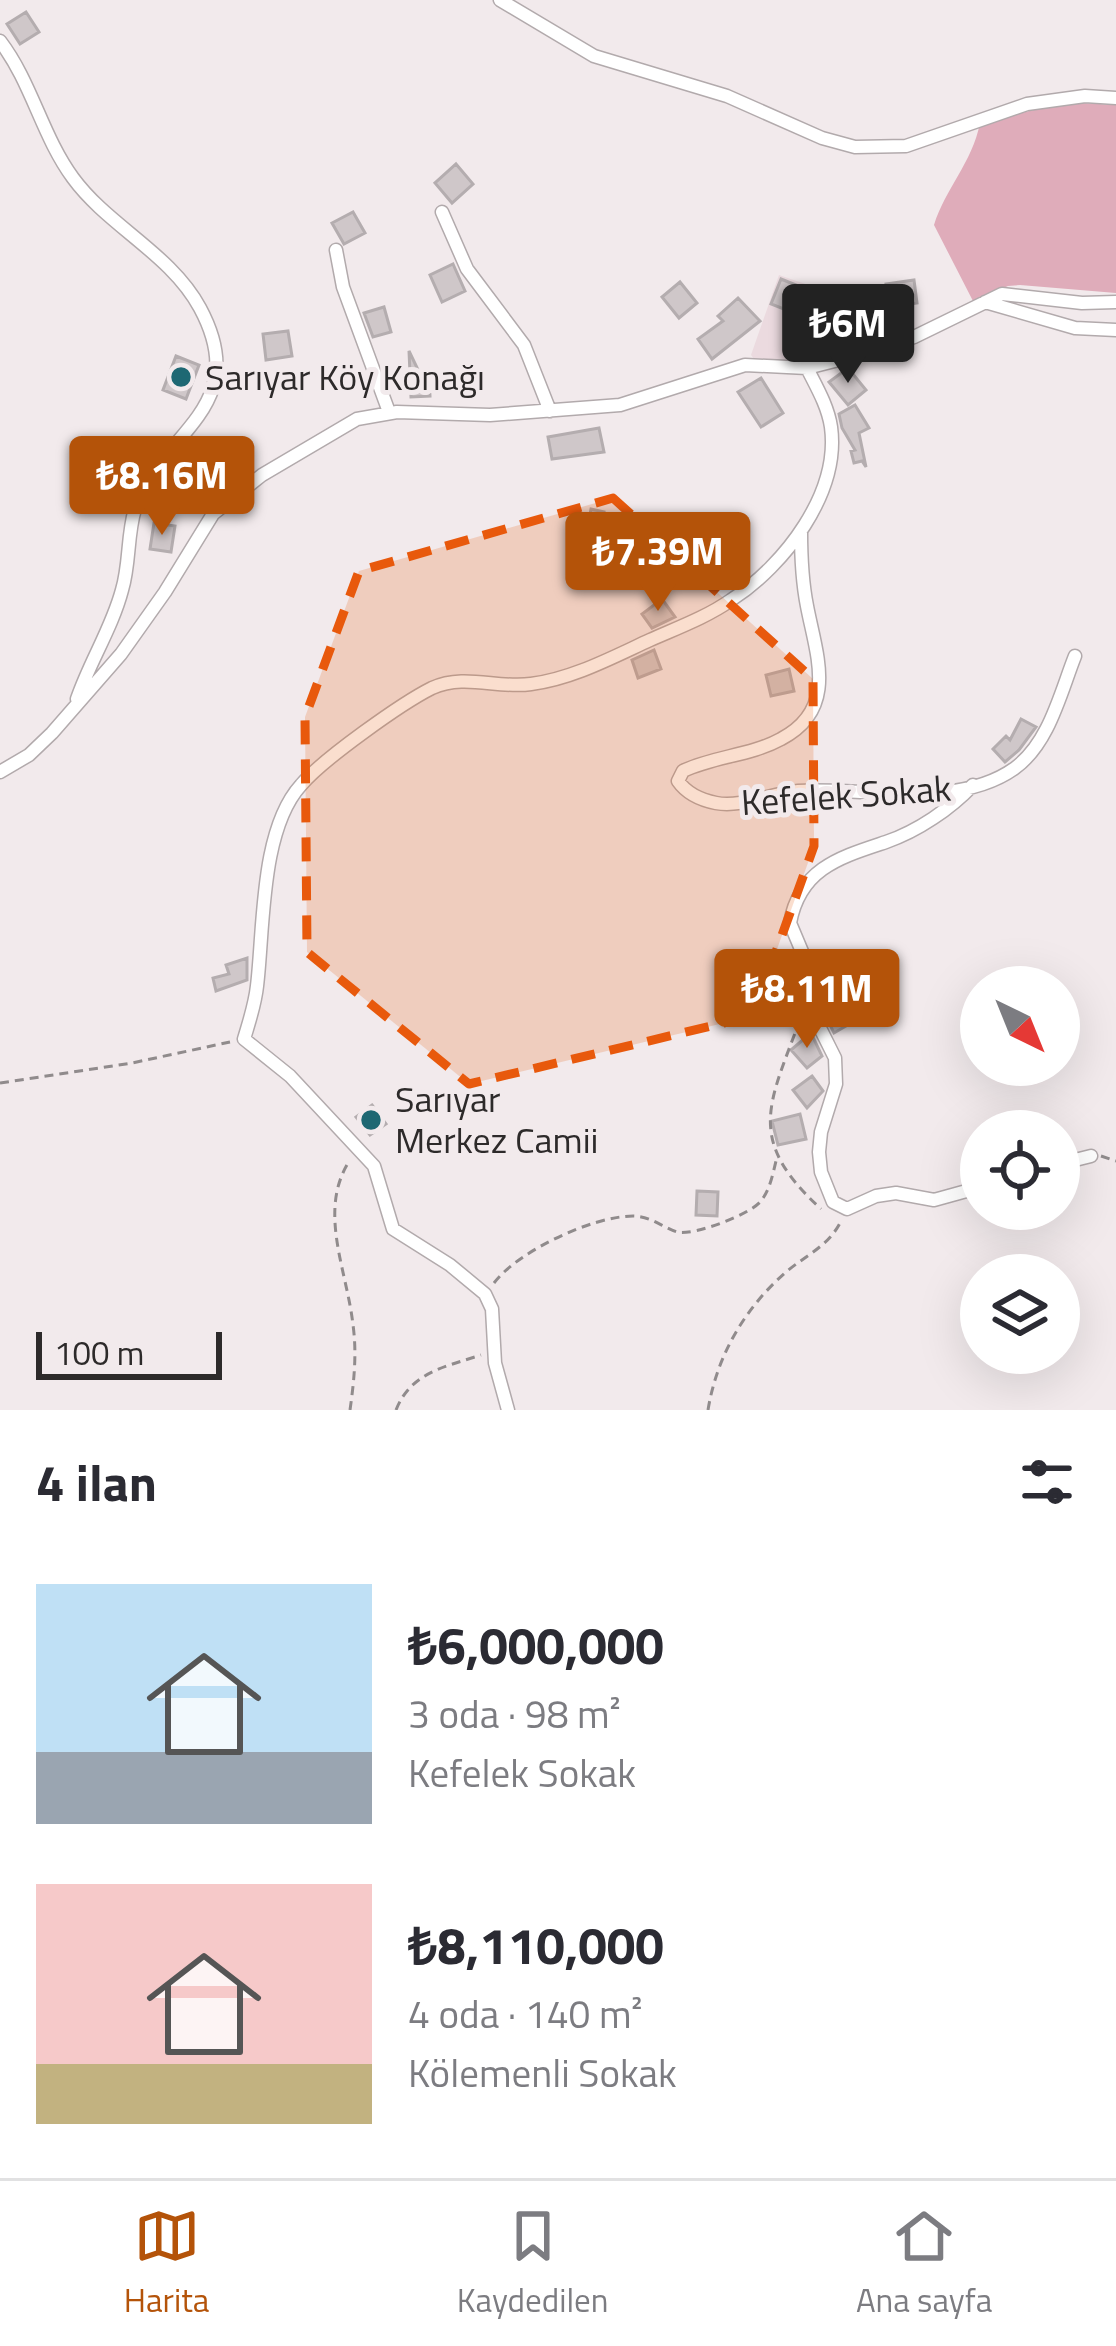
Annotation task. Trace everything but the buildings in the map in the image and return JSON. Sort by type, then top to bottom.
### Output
[{"type":"street","points":[[500,0],[594,56],[727,96],[822,138],[855,147],[906,146],[990,113],[1027,104],[1084,96],[1116,98]]},
{"type":"street","points":[[0,41],[16,63],[73,178],[183,284],[206,321],[215,357],[212,390],[202,411],[146,484],[135,506],[125,582],[115,616],[75,706]]},
{"type":"street","points":[[442,212],[467,268],[524,345],[550,411]]},
{"type":"street","points":[[336,250],[343,287],[389,412]]},
{"type":"street","points":[[0,772],[29,754],[145,622],[213,514],[262,475],[357,419],[389,412],[490,416],[643,400],[745,365],[807,368],[914,337],[1012,292],[1082,303],[1116,302]]},
{"type":"street","points":[[984,302],[1075,328],[1116,330]]},
{"type":"street","name":"Kefelek Sokak","points":[[244,1039],[257,986],[264,891],[280,827],[296,790],[330,758],[433,688],[462,680],[503,686],[563,676],[704,615],[750,585],[801,530],[828,475],[831,422],[807,368]]},
{"type":"street","name":"Kefelek Sokak","points":[[801,530],[803,586],[822,677],[812,705],[804,722],[778,741],[683,771],[678,781],[698,798],[730,804],[796,791],[922,795],[973,785],[1013,770],[1050,722],[1075,656]]},
{"type":"street","points":[[960,1192],[934,1199],[896,1192],[843,1208],[828,1193],[819,1152],[836,1084],[835,1058],[816,1024],[803,954],[790,923],[806,888],[840,856],[907,832],[973,785]]},
{"type":"street","points":[[244,1039],[290,1076],[374,1166],[393,1228],[450,1264],[485,1294],[492,1310],[494,1351],[508,1410]]},
{"type":"street","points":[[1080,1159],[1090,1156]]},
{"type":"path","points":[[809,996],[768,1117],[784,1172],[821,1209],[843,1208]]},
{"type":"path","points":[[0,1083],[133,1063],[244,1039]]},
{"type":"path","points":[[350,1410],[354,1327],[334,1194],[338,1178],[358,1148]]},
{"type":"path","points":[[485,1294],[514,1262],[603,1219],[638,1216],[681,1233],[694,1233],[753,1209],[769,1189],[777,1157]]},
{"type":"path","points":[[708,1410],[735,1331],[752,1305],[835,1234],[843,1208]]},
{"type":"path","points":[[396,1410],[411,1383],[429,1372],[494,1351]]},
{"type":"highlighted area","points":[[613,498],[813,679],[814,846],[753,1016],[469,1084],[307,952],[305,717],[359,571]]},
{"type":"shaded area","points":[[1066,102],[1116,105],[1116,293],[1020,285],[973,301],[934,225],[980,123]]},
{"type":"shaded area","points":[[779,275],[820,289],[813,318],[839,326],[831,356],[805,364],[755,360],[751,355]]},
{"type":"place","name":"Sarıyar Köy Konağı","points":[[181,377]]},
{"type":"place","name":"Sarıyar Merkez Camii","points":[[371,1120]]}]
